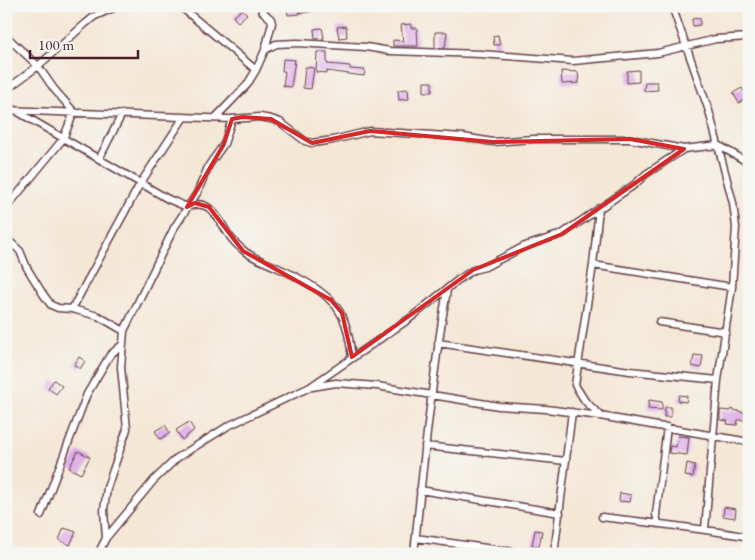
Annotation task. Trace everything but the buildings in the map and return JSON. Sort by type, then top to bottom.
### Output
[{"type":"street","points":[[6,90],[38,66],[85,24],[96,16],[118,6]]},
{"type":"street","points":[[180,6],[256,70]]},
{"type":"street","points":[[215,118],[247,85],[265,50],[272,24],[271,19],[262,11],[262,6]]},
{"type":"street","points":[[672,6],[709,111],[733,203],[736,226],[732,287],[718,380],[712,436],[705,529]]},
{"type":"street","points":[[6,36],[38,66],[54,89],[74,112]]},
{"type":"street","points":[[265,50],[276,44],[296,43],[573,61],[650,54],[716,39],[749,37]]},
{"type":"street","points":[[6,105],[10,110],[78,146],[168,199],[187,207],[195,203],[209,208],[231,239],[244,251],[299,279],[331,300],[342,313],[352,357]]},
{"type":"street","points":[[10,110],[232,119],[260,117],[280,122],[305,141],[312,143],[370,131],[463,137],[493,142],[630,139],[684,149],[718,145],[749,163]]},
{"type":"street","points":[[6,208],[63,139],[74,112]]},
{"type":"street","points":[[99,159],[122,114]]},
{"type":"street","points":[[72,309],[140,184],[184,117]]},
{"type":"street","points":[[106,538],[104,510],[106,494],[127,429],[122,386],[124,331],[132,312],[148,284],[154,266],[187,207],[197,193],[209,165],[224,144],[232,119]]},
{"type":"street","points":[[98,554],[106,538],[154,480],[177,458],[228,426],[310,387],[409,319],[473,270],[485,267],[525,246],[562,234],[634,185],[654,168],[684,149]]},
{"type":"street","points":[[599,208],[593,265],[575,385],[585,401],[600,416]]},
{"type":"street","points":[[6,238],[20,251],[47,301],[54,307],[72,309],[98,316],[124,331]]},
{"type":"street","points":[[593,265],[732,287]]},
{"type":"street","points":[[414,554],[425,446],[438,343],[447,290]]},
{"type":"street","points":[[659,322],[726,332]]},
{"type":"street","points":[[438,343],[649,374],[718,380]]},
{"type":"street","points":[[41,515],[88,394],[110,355],[123,344]]},
{"type":"street","points":[[310,387],[336,383],[376,386],[498,406],[600,416],[749,442]]},
{"type":"street","points":[[554,554],[572,412]]},
{"type":"street","points":[[658,524],[656,514],[667,428]]},
{"type":"street","points":[[425,446],[566,461]]},
{"type":"street","points":[[420,490],[560,513]]},
{"type":"street","points":[[602,517],[705,529],[749,537]]},
{"type":"street","points":[[416,538],[528,554]]},
{"type":"highlighted area","points":[[243,117],[271,119],[312,143],[370,131],[493,142],[630,139],[684,149],[562,234],[473,270],[352,357],[342,313],[331,300],[243,251],[209,207],[195,203],[187,207],[224,144],[232,119]]}]
